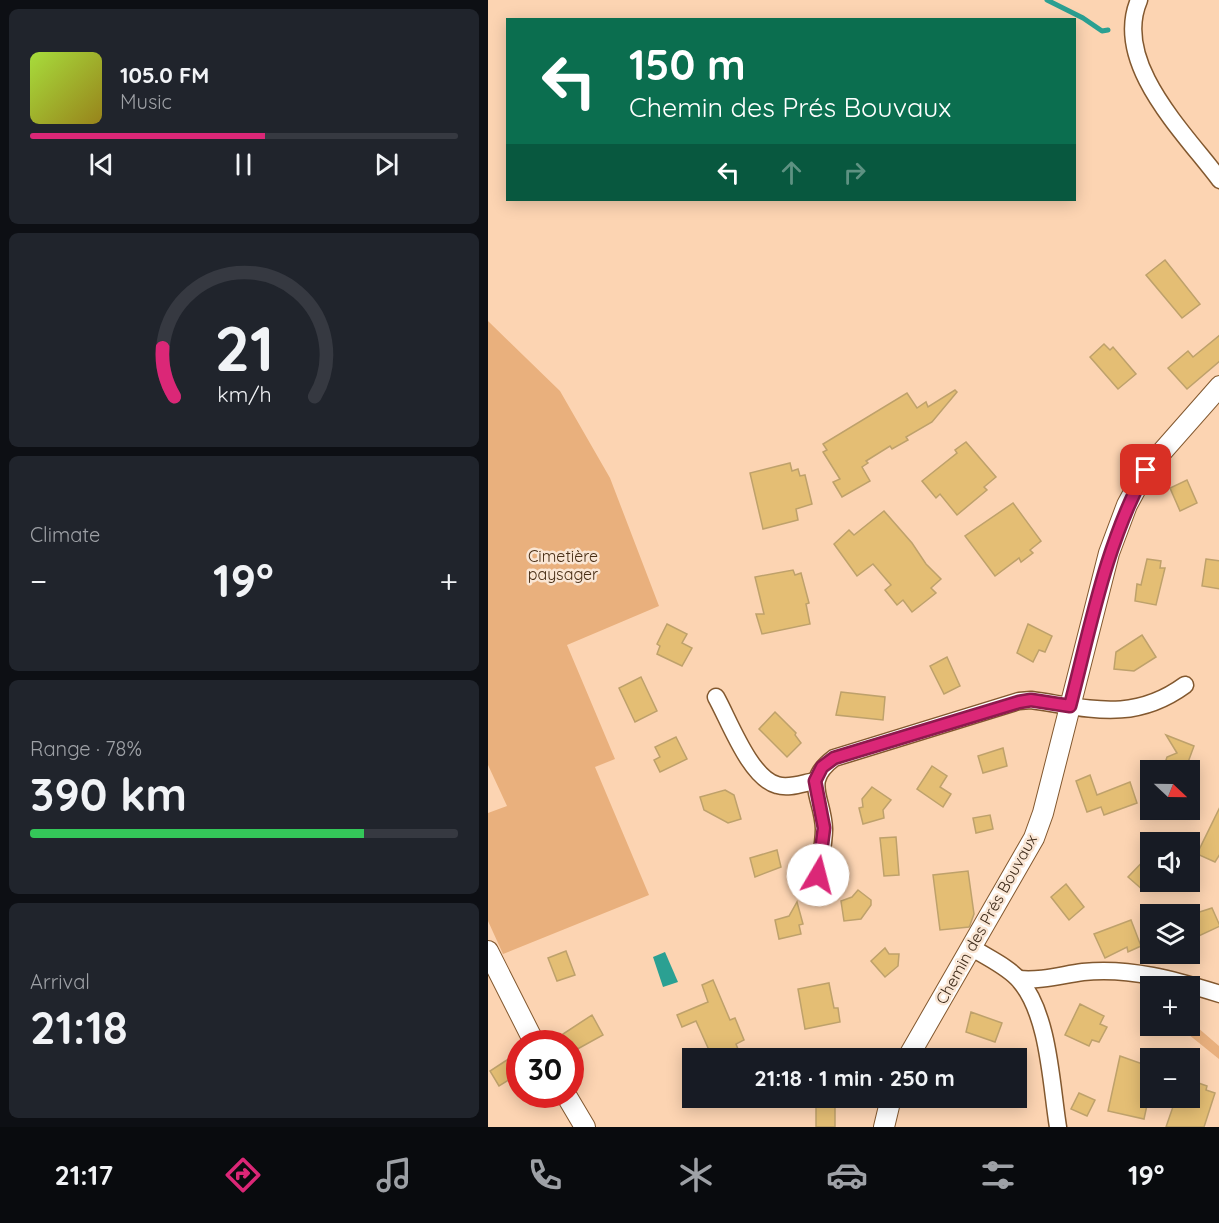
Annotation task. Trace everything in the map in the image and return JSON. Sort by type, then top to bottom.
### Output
[{"type":"street","points":[[1139,0],[1131,32],[1134,51],[1146,81],[1220,180]]},
{"type":"street","name":"Chemin des Prés Bouvaux","points":[[913,1048],[1034,838],[1043,813],[1109,553],[1127,505],[1146,470],[1220,386]]},
{"type":"street","points":[[818,875],[824,828],[815,781],[822,767],[834,758],[1019,702],[1031,700],[1106,711],[1132,710],[1168,698],[1185,686]]},
{"type":"street","points":[[716,697],[751,765],[765,778],[776,785],[791,786],[815,781]]},
{"type":"street","points":[[971,947],[1019,979],[1028,992],[1039,1019],[1058,1127]]},
{"type":"street","points":[[488,951],[528,1030]]},
{"type":"street","points":[[1019,979],[1038,981],[1083,972],[1134,972],[1178,981],[1220,994]]},
{"type":"street","points":[[574,1108],[585,1127]]},
{"type":"street","points":[[884,1127],[889,1108]]},
{"type":"green space","name":"Cimetière paysager","points":[[488,321],[560,391],[610,478],[659,606],[567,645],[615,759],[595,767],[649,895],[503,954],[488,921],[488,813],[507,806],[488,765]]},
{"type":"green space","points":[[1200,1030],[1219,1046],[1219,1059],[1190,1036],[1200,1036]]},
{"type":"water","points":[[665,952],[678,982],[663,987],[653,957]]},
{"type":"building","points":[[1165,260],[1200,304],[1182,318],[1146,275]]},
{"type":"building","points":[[1220,335],[1220,361],[1187,389],[1168,368],[1188,351],[1193,357]]},
{"type":"building","points":[[1104,344],[1110,350],[1113,347],[1136,374],[1118,389],[1090,357]]},
{"type":"building","points":[[955,390],[957,392],[932,422],[906,437],[908,440],[892,449],[890,446],[866,461],[868,463],[862,467],[870,481],[842,497],[833,482],[840,479],[823,452],[827,450],[823,444],[907,393],[917,408],[926,402],[928,407]]},
{"type":"building","points":[[966,442],[996,477],[984,487],[987,490],[957,515],[940,494],[936,498],[922,481],[957,453],[955,450]]},
{"type":"building","points":[[790,463],[792,471],[798,469],[800,476],[805,475],[812,504],[796,509],[798,520],[763,529],[750,473]]},
{"type":"building","points":[[1187,480],[1197,503],[1180,511],[1170,488]]},
{"type":"building","points":[[1013,503],[1041,541],[1030,550],[1033,553],[1021,562],[1019,558],[995,576],[965,536]]},
{"type":"building","points":[[884,511],[912,543],[926,564],[941,579],[931,588],[936,593],[912,612],[903,600],[897,605],[885,590],[891,585],[873,564],[857,576],[834,544],[849,530],[854,535]]},
{"type":"building","points":[[1147,559],[1161,561],[1160,568],[1165,568],[1156,605],[1135,601],[1137,584],[1141,585]]},
{"type":"building","points":[[1206,559],[1220,561],[1220,589],[1202,586]]},
{"type":"building","points":[[793,570],[795,575],[801,573],[809,603],[806,604],[810,624],[762,634],[756,614],[764,614],[755,577]]},
{"type":"building","points":[[667,624],[687,634],[682,643],[692,648],[682,666],[657,654],[660,646],[657,644]]},
{"type":"building","points":[[1028,624],[1052,636],[1045,652],[1039,650],[1033,662],[1017,653]]},
{"type":"building","points":[[1142,635],[1156,657],[1134,671],[1114,669],[1116,652]]},
{"type":"building","points":[[947,657],[960,686],[944,694],[930,666]]},
{"type":"building","points":[[641,677],[657,711],[635,722],[619,688]]},
{"type":"building","points":[[841,692],[885,697],[883,720],[836,715]]},
{"type":"building","points":[[775,712],[796,733],[801,743],[787,757],[759,729]]},
{"type":"building","points":[[1166,735],[1194,746],[1189,760],[1166,760],[1167,757],[1177,753]]},
{"type":"building","points":[[676,737],[687,759],[660,772],[654,760],[660,757],[655,747]]},
{"type":"building","points":[[1003,748],[1007,766],[983,773],[978,756]]},
{"type":"building","points":[[932,766],[947,776],[940,787],[951,794],[943,807],[917,789]]},
{"type":"building","points":[[1090,775],[1097,795],[1130,782],[1137,803],[1104,815],[1101,807],[1087,812],[1076,781]]},
{"type":"building","points":[[872,787],[891,800],[883,810],[884,818],[863,824],[859,808],[863,807],[862,799]]},
{"type":"building","points":[[725,790],[734,795],[741,819],[728,823],[704,810],[700,797]]},
{"type":"building","points":[[1220,807],[1220,854],[1215,862],[1200,855],[1200,848]]},
{"type":"building","points":[[990,815],[993,829],[976,833],[973,818]]},
{"type":"building","points":[[896,837],[899,875],[884,876],[880,838]]},
{"type":"building","points":[[777,850],[781,867],[755,877],[750,858]]},
{"type":"building","points":[[1140,864],[1140,888],[1128,877]]},
{"type":"building","points":[[968,871],[974,914],[970,925],[969,927],[940,930],[933,875]]},
{"type":"building","points":[[1066,884],[1084,907],[1069,920],[1051,897]]},
{"type":"building","points":[[858,890],[871,900],[871,905],[861,919],[844,921],[841,901],[852,897]]},
{"type":"building","points":[[797,902],[803,924],[799,925],[801,934],[779,939],[775,920],[789,916]]},
{"type":"building","points":[[1212,908],[1220,926],[1200,935],[1200,912]]},
{"type":"building","points":[[1131,920],[1140,946],[1128,952],[1127,947],[1105,958],[1094,934]]},
{"type":"building","points":[[885,948],[889,954],[899,954],[898,966],[885,977],[871,961]]},
{"type":"building","points":[[566,951],[575,975],[557,981],[548,958]]},
{"type":"building","points":[[713,980],[730,1020],[735,1018],[744,1040],[736,1044],[738,1048],[708,1048],[696,1021],[682,1027],[677,1015],[708,1002],[702,985]]},
{"type":"building","points":[[829,983],[834,1008],[838,1008],[840,1022],[805,1029],[798,989]]},
{"type":"building","points":[[1080,1004],[1104,1016],[1100,1024],[1107,1027],[1099,1042],[1092,1040],[1089,1046],[1065,1035]]},
{"type":"building","points":[[971,1012],[1002,1023],[995,1042],[966,1032]]},
{"type":"building","points":[[592,1015],[603,1035],[584,1045],[584,1030],[569,1030]]},
{"type":"building","points":[[1120,1056],[1140,1063],[1140,1108],[1146,1108],[1144,1119],[1108,1111]]},
{"type":"building","points":[[506,1061],[506,1082],[499,1086],[490,1071]]},
{"type":"building","points":[[1200,1084],[1207,1086],[1206,1090],[1215,1093],[1204,1127],[1166,1127],[1173,1108],[1200,1108]]},
{"type":"building","points":[[1079,1093],[1095,1100],[1087,1116],[1071,1109]]},
{"type":"building","points":[[816,1108],[835,1108],[835,1127],[816,1127]]},
{"type":"waterway","points":[[1047,0],[1083,18],[1102,31],[1108,30]]},
{"type":"route","points":[[818,875],[824,828],[815,781],[822,767],[834,758],[1019,702],[1031,700],[1070,706],[1109,553],[1127,505],[1146,470]]}]
